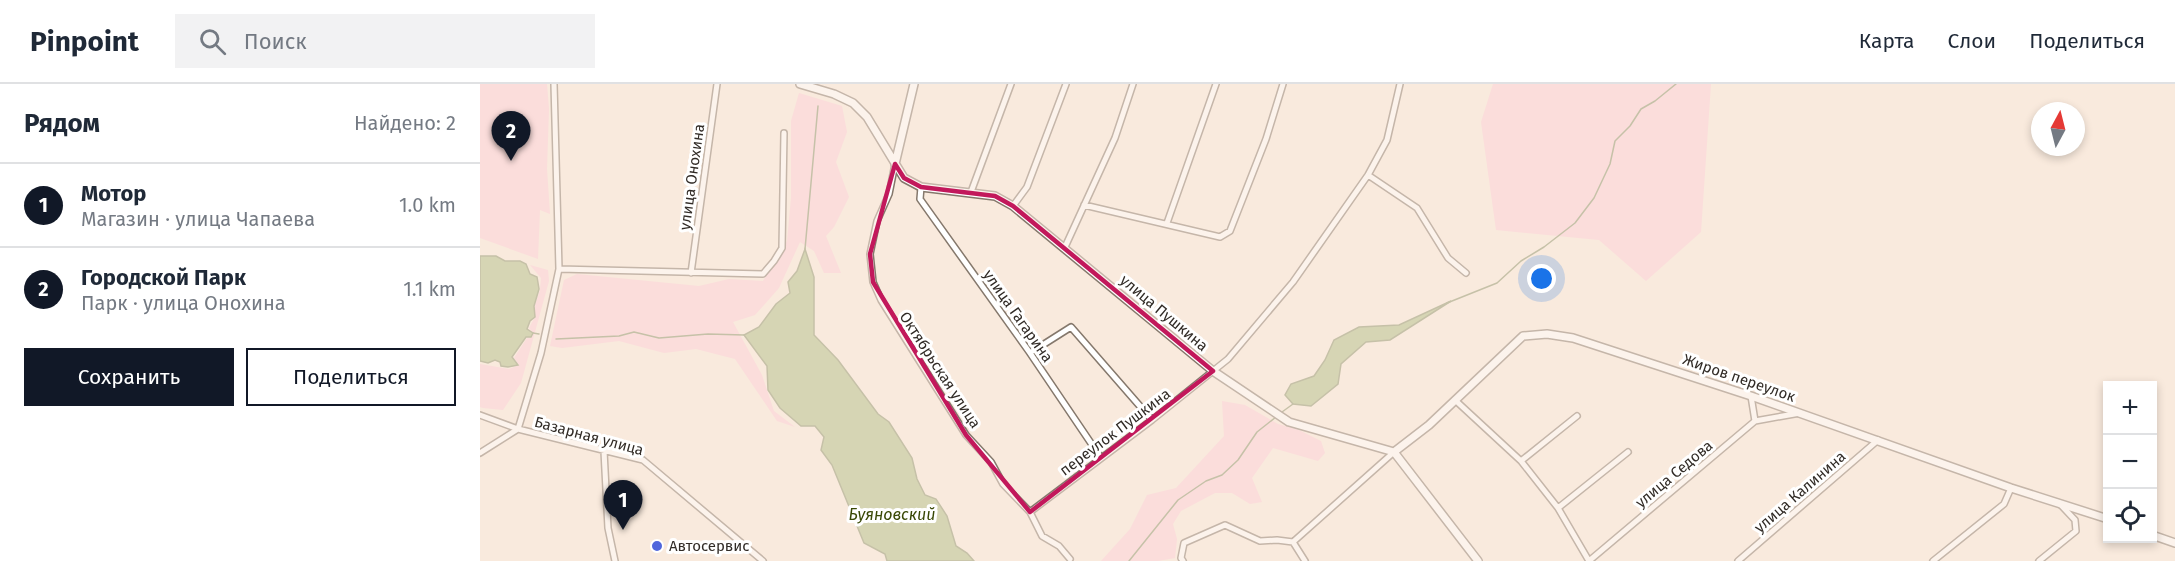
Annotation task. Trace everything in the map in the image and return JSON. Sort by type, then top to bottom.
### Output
[{"type":"street","points":[[480,453],[518,429],[542,353],[559,269],[554,84]]},
{"type":"street","name":"улица Онохина","points":[[691,273],[717,84]]},
{"type":"street","points":[[800,84],[834,94],[853,103],[867,117],[904,178],[921,188]]},
{"type":"street","points":[[895,164],[914,84]]},
{"type":"street","points":[[971,192],[1011,84]]},
{"type":"street","points":[[1013,206],[1027,187],[1066,84]]},
{"type":"street","points":[[1065,247],[1115,138],[1133,84]]},
{"type":"street","points":[[1167,223],[1216,84]]},
{"type":"street","points":[[1084,205],[1220,237],[1230,231],[1266,139],[1282,84]]},
{"type":"street","name":"улица Пушкина","points":[[921,188],[995,196],[1013,206],[1214,371],[1228,359],[1293,282],[1368,175],[1387,140],[1400,84]]},
{"type":"street","points":[[559,269],[763,274],[782,248],[784,133]]},
{"type":"street","name":"Октябрьская улица","points":[[895,164],[888,194],[877,221],[870,254],[873,282],[881,300],[966,435],[991,462],[1002,484],[1030,512],[1042,536],[1059,546],[1070,559]]},
{"type":"street","points":[[1368,175],[1417,208],[1448,258],[1466,273]]},
{"type":"street","name":"улица Гагарина","points":[[921,188],[920,199],[1030,353],[1101,458]]},
{"type":"street","points":[[1030,353],[1071,327],[1152,420]]},
{"type":"street","name":"Жиров переулок","points":[[1394,452],[1429,425],[1523,336],[1547,334],[1573,338],[1751,396],[2011,488],[2103,517]]},
{"type":"street","points":[[1214,371],[1289,422],[1394,452],[1478,561]]},
{"type":"street","name":"переулок Пушкина","points":[[1030,512],[1214,371]]},
{"type":"street","points":[[1751,396],[1755,421],[1801,413]]},
{"type":"street","name":"улица Седова","points":[[1455,400],[1521,461],[1558,508],[1589,561],[1755,421]]},
{"type":"street","name":"Базарная улица","points":[[480,415],[518,429],[643,460],[763,561]]},
{"type":"street","points":[[1521,461],[1577,416]]},
{"type":"street","name":"улица Калинина","points":[[1738,561],[1878,440]]},
{"type":"street","points":[[604,451],[608,528],[615,561]]},
{"type":"street","points":[[1182,560],[1184,543],[1224,525],[1260,541],[1293,542],[1394,452]]},
{"type":"street","points":[[1558,508],[1628,452]]},
{"type":"street","points":[[1934,561],[2004,504],[2011,488]]},
{"type":"street","points":[[2039,561],[2076,531],[2075,520],[2058,502]]},
{"type":"street","points":[[2157,537],[2175,543]]},
{"type":"street","points":[[1293,542],[1305,561]]},
{"type":"highlighted area","points":[[895,164],[904,178],[921,187],[995,196],[1013,206],[1213,371],[1030,512],[966,435],[873,282],[870,254]]},
{"type":"shaded area","points":[[480,84],[547,84],[549,109],[547,169],[550,214],[540,210],[538,259],[480,238]]},
{"type":"shaded area","points":[[1493,84],[1711,84],[1701,232],[1646,281],[1599,240],[1496,230],[1481,122]]},
{"type":"shaded area","points":[[799,93],[842,106],[847,132],[836,162],[849,197],[834,227],[826,236],[841,273],[824,273],[814,251],[800,242],[779,288],[755,315],[733,322],[762,375],[774,411],[795,427],[777,421],[735,359],[696,349],[664,353],[619,341],[562,348],[550,346],[564,280],[577,274],[699,286],[729,279],[763,281],[787,241],[791,198],[791,121]]},
{"type":"shaded area","points":[[530,265],[548,270],[549,281],[521,383],[503,410],[480,407],[480,364],[509,369],[519,365],[514,358],[527,338],[532,337],[533,333],[529,328],[535,317],[535,305],[541,278]]},
{"type":"shaded area","points":[[1222,401],[1245,405],[1278,424],[1299,430],[1321,441],[1325,453],[1318,461],[1273,448],[1252,478],[1262,502],[1250,504],[1232,493],[1215,493],[1181,511],[1173,524],[1177,539],[1175,558],[1158,561],[1101,561],[1130,529],[1147,495],[1176,488],[1224,436]]},
{"type":"water","name":"Буяновский","points":[[805,249],[814,277],[814,335],[838,360],[878,414],[889,422],[912,458],[917,479],[925,495],[936,499],[947,516],[956,546],[974,561],[887,561],[885,554],[864,543],[832,465],[821,450],[824,437],[815,426],[801,426],[780,408],[768,390],[767,366],[744,335],[759,327],[776,304],[790,293],[788,282],[797,271]]},
{"type":"water","points":[[480,256],[496,256],[505,261],[520,261],[526,264],[530,274],[537,277],[539,289],[534,306],[535,317],[530,321],[527,329],[533,333],[531,337],[526,337],[512,357],[518,365],[508,367],[501,366],[500,362],[495,360],[488,363],[480,361]]},
{"type":"water","points":[[1451,301],[1390,340],[1366,342],[1341,364],[1338,384],[1311,406],[1293,404],[1285,395],[1291,384],[1314,376],[1325,360],[1334,340],[1359,327],[1399,325]]},
{"type":"waterway","points":[[1447,303],[1497,283],[1521,261],[1575,223],[1594,198],[1610,164],[1615,141],[1630,126],[1641,109],[1676,84]]},
{"type":"waterway","points":[[805,249],[818,106]]},
{"type":"waterway","points":[[556,339],[619,336],[634,332],[659,338],[708,334],[744,335]]},
{"type":"waterway","points":[[533,333],[539,334]]},
{"type":"waterway","points":[[1282,412],[1293,404]]},
{"type":"waterway","points":[[1129,561],[1178,500],[1206,481],[1222,475],[1238,460],[1257,432],[1276,417]]},
{"type":"place","name":"Городской Парк","points":[[511,161]]},
{"type":"place","name":"Мотор","points":[[623,530]]},
{"type":"place","name":"Автосервис","points":[[657,546]]}]
